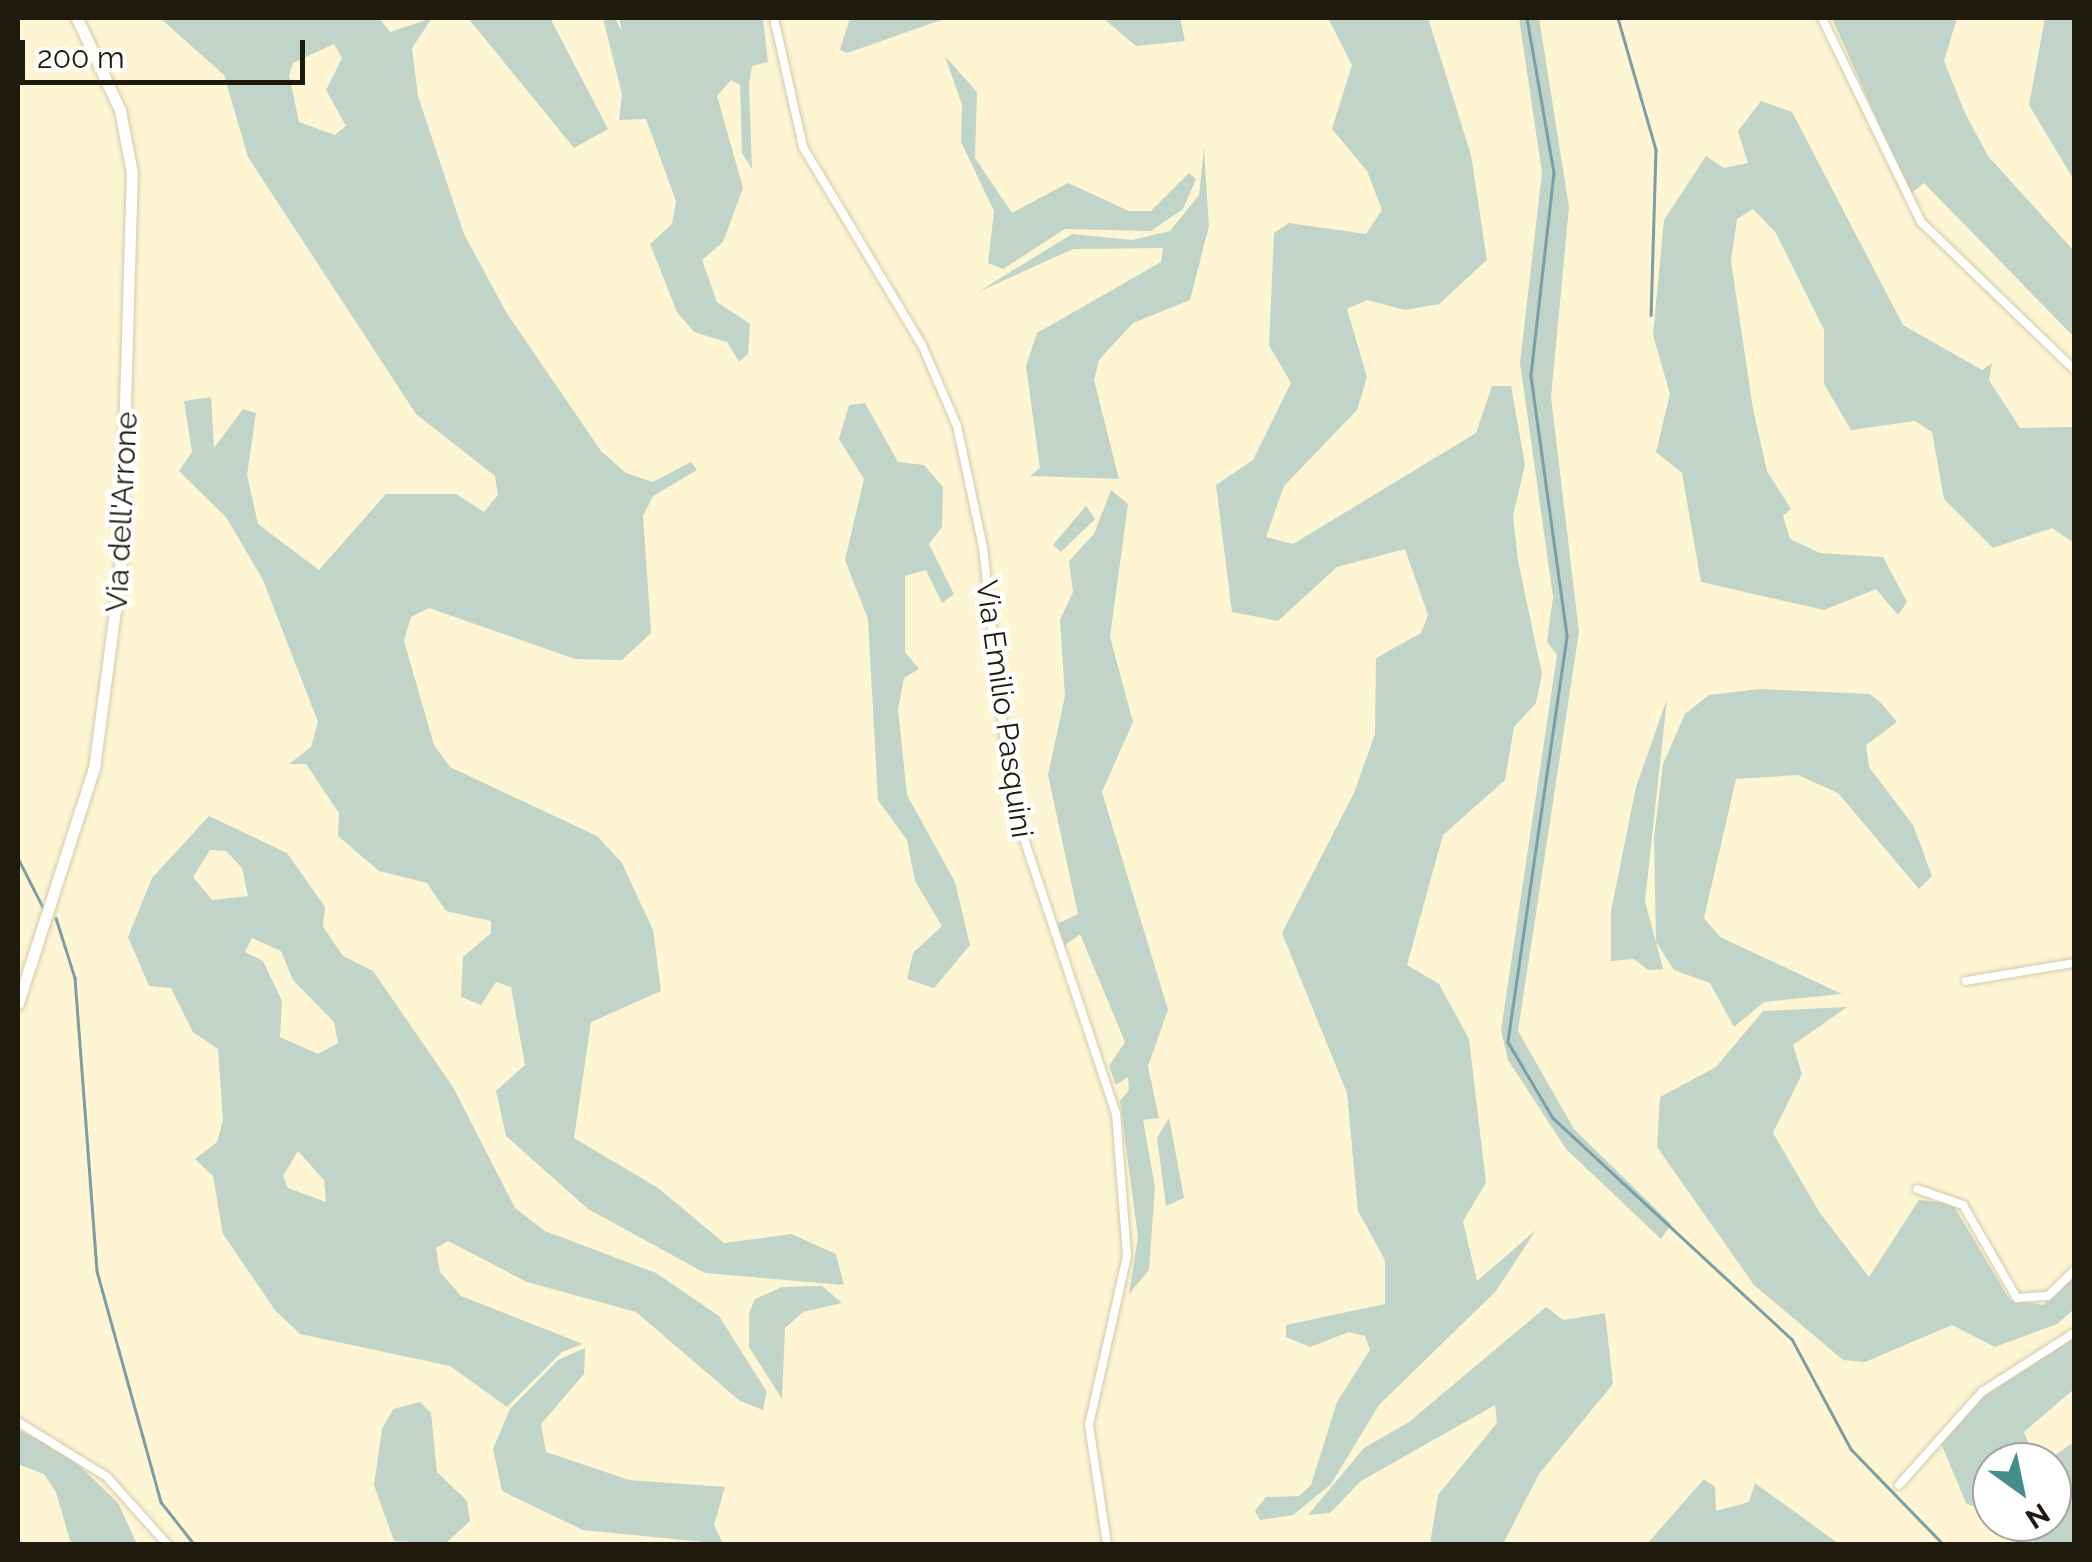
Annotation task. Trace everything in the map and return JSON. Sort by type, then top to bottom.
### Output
[{"type":"street","name":"Via dell'Arrone","points":[[18,1003],[53,902],[110,688],[132,326],[128,140],[77,18]]},
{"type":"street","name":"Via Emilio Pasquini","points":[[774,18],[803,147],[922,344],[957,426],[983,547],[1011,800],[1116,1113],[1127,1256],[1089,1425],[1108,1544]]},
{"type":"street","points":[[1822,18],[1921,222],[2074,369]]},
{"type":"street","points":[[1966,981],[2074,963]]},
{"type":"street","points":[[1917,1189],[1962,1205],[2017,1298],[2048,1296],[2074,1272]]},
{"type":"street","points":[[1899,1486],[1982,1392],[2074,1333]]},
{"type":"street","points":[[18,1422],[107,1476],[167,1544]]},
{"type":"green space","points":[[160,18],[379,18],[390,32],[432,18],[412,48],[418,96],[464,234],[506,312],[601,451],[626,473],[653,482],[691,462],[697,470],[653,496],[643,516],[651,633],[622,660],[575,659],[429,608],[411,617],[404,641],[434,745],[450,767],[597,836],[622,863],[653,930],[661,991],[591,1022],[574,1138],[658,1188],[724,1243],[791,1234],[836,1254],[844,1285],[705,1273],[588,1209],[506,1136],[496,1091],[525,1065],[511,987],[496,982],[481,1005],[461,997],[463,957],[491,933],[491,921],[446,911],[427,883],[379,871],[338,836],[339,813],[306,764],[289,764],[311,747],[318,722],[263,580],[226,517],[179,471],[192,452],[184,401],[211,397],[214,448],[243,409],[256,413],[247,475],[258,524],[319,570],[386,494],[456,494],[484,512],[498,495],[495,476],[416,414],[248,157],[224,75]],"holes":[[[334,44],[342,58],[326,90],[346,126],[335,135],[299,122],[289,75],[293,63]]]},
{"type":"green space","points":[[468,18],[550,18],[608,129],[574,148]]},
{"type":"green space","points":[[603,18],[615,18],[622,32],[619,18],[763,18],[768,62],[752,66],[749,84],[752,169],[742,153],[740,85],[731,80],[717,96],[743,188],[723,242],[702,260],[717,302],[750,324],[748,354],[739,362],[727,342],[694,332],[677,312],[650,244],[672,224],[676,201],[646,119],[619,120],[622,94]]},
{"type":"green space","points":[[850,18],[947,18],[847,53],[840,50]]},
{"type":"green space","points":[[1103,18],[1180,18],[1185,41],[1136,46]]},
{"type":"green space","points":[[1328,18],[1428,18],[1471,155],[1487,260],[1439,304],[1405,310],[1367,300],[1347,309],[1367,377],[1357,410],[1284,486],[1266,537],[1293,544],[1476,433],[1492,386],[1511,386],[1525,465],[1513,515],[1518,561],[1542,674],[1536,703],[1514,727],[1505,780],[1443,835],[1407,965],[1439,984],[1469,1039],[1486,1183],[1463,1221],[1477,1281],[1536,1230],[1496,1291],[1379,1405],[1331,1484],[1293,1515],[1260,1520],[1255,1511],[1266,1497],[1299,1496],[1311,1485],[1337,1402],[1370,1350],[1365,1336],[1349,1332],[1310,1347],[1286,1337],[1286,1325],[1385,1304],[1385,1260],[1358,1211],[1347,1093],[1282,933],[1354,793],[1375,734],[1376,658],[1421,633],[1428,615],[1405,549],[1337,567],[1278,621],[1232,612],[1216,485],[1253,460],[1291,383],[1269,345],[1274,233],[1289,223],[1366,234],[1382,210],[1367,171],[1332,129],[1352,65]]},
{"type":"green space","points":[[1519,18],[1539,18],[1569,207],[1551,397],[1579,632],[1518,1031],[1574,1129],[1671,1224],[1661,1239],[1566,1149],[1508,1060],[1501,1030],[1557,655],[1547,642],[1553,597],[1520,363],[1542,173]]},
{"type":"green space","points":[[1832,18],[1957,18],[1944,61],[1965,113],[1988,156],[2074,251],[2074,337],[1924,183],[1910,194]]},
{"type":"green space","points":[[2045,18],[2074,18],[2074,180],[2029,105]]},
{"type":"green space","points":[[945,56],[977,92],[975,158],[1012,213],[1068,183],[1129,211],[1151,211],[1189,173],[1196,179],[1183,209],[1151,231],[1065,229],[1003,269],[988,263],[994,211],[961,142],[962,105]]},
{"type":"green space","points":[[1761,101],[1792,112],[1903,325],[1982,370],[1992,363],[1989,380],[2020,428],[2074,427],[2074,543],[2052,528],[1993,548],[1944,499],[1932,432],[1915,421],[1851,430],[1824,384],[1824,330],[1776,233],[1753,209],[1737,219],[1731,261],[1753,409],[1767,471],[1791,509],[1783,516],[1790,539],[1820,553],[1883,557],[1907,602],[1898,615],[1876,589],[1824,610],[1701,582],[1682,473],[1656,452],[1670,394],[1653,335],[1664,220],[1706,156],[1724,168],[1748,163],[1738,131]]},
{"type":"green space","points":[[1204,148],[1209,226],[1190,300],[1133,323],[1099,360],[1094,380],[1119,479],[1030,476],[1040,468],[1026,366],[1037,333],[1161,262],[1163,248],[1073,249],[978,292],[1072,234],[1132,240],[1170,231],[1199,195]]},
{"type":"green space","points":[[865,403],[898,462],[924,465],[943,487],[942,527],[929,544],[954,594],[942,603],[926,570],[905,576],[905,652],[919,669],[904,678],[898,709],[907,795],[955,882],[970,945],[934,988],[907,979],[913,953],[942,926],[915,881],[907,840],[878,800],[868,619],[845,560],[864,479],[839,439],[849,405]]},
{"type":"green space","points":[[1111,490],[1128,504],[1110,637],[1133,722],[1102,792],[1168,1010],[1148,1066],[1159,1118],[1143,1120],[1155,1187],[1149,1270],[1129,1294],[1138,1237],[1120,1101],[1129,1090],[1128,1077],[1116,1085],[1109,1066],[1125,1042],[1080,934],[1064,946],[1055,925],[1078,914],[1048,775],[1065,696],[1060,620],[1073,592],[1069,561],[1094,534]]},
{"type":"green space","points":[[1086,506],[1095,519],[1061,552],[1053,545]]},
{"type":"green space","points":[[1760,689],[1870,694],[1882,704],[1897,722],[1866,745],[1869,767],[1913,825],[1932,876],[1919,889],[1838,793],[1798,775],[1736,779],[1704,918],[1720,937],[1842,994],[1764,1002],[1734,1027],[1710,983],[1674,970],[1656,942],[1654,838],[1663,764],[1685,714],[1709,695]]},
{"type":"green space","points":[[1667,699],[1645,901],[1663,969],[1648,970],[1634,959],[1611,961],[1611,911],[1636,787]]},
{"type":"green space","points":[[209,816],[287,853],[325,907],[323,927],[343,956],[373,971],[453,1087],[515,1208],[545,1231],[656,1273],[719,1316],[767,1392],[763,1410],[740,1401],[636,1312],[527,1282],[448,1241],[436,1248],[440,1272],[461,1296],[583,1344],[562,1352],[507,1407],[450,1366],[300,1334],[275,1310],[223,1234],[213,1176],[195,1159],[217,1142],[223,1120],[218,1049],[193,1032],[171,988],[149,986],[128,937],[152,878]],"holes":[[[210,850],[226,851],[242,868],[248,896],[212,900],[193,877]],[[252,938],[281,951],[293,980],[334,1022],[338,1043],[318,1054],[280,1037],[282,1001],[263,961],[245,952]],[[298,1151],[324,1180],[326,1202],[288,1188],[283,1176]]]},
{"type":"green space","points":[[1847,1007],[1793,1045],[1802,1074],[1773,1133],[1820,1213],[1869,1277],[1919,1200],[1952,1203],[2010,1300],[2043,1305],[2074,1277],[2074,1309],[2057,1324],[1995,1347],[1952,1325],[1865,1362],[1843,1360],[1754,1285],[1657,1147],[1660,1097],[1716,1067],[1763,1011]]},
{"type":"green space","points":[[1169,1118],[1184,1198],[1166,1206],[1157,1138]]},
{"type":"green space","points":[[822,1286],[842,1303],[803,1312],[785,1328],[782,1399],[749,1347],[749,1313],[755,1299],[782,1287]]},
{"type":"green space","points":[[1546,1307],[1563,1320],[1605,1313],[1613,1384],[1539,1474],[1503,1544],[1430,1544],[1438,1495],[1497,1423],[1495,1405],[1361,1481],[1330,1513],[1308,1515],[1364,1448],[1409,1422]]},
{"type":"green space","points":[[2074,1334],[2074,1389],[2024,1432],[2028,1442],[1972,1442],[1972,1506],[1966,1503],[1940,1441],[1994,1386]]},
{"type":"green space","points":[[585,1348],[584,1374],[541,1424],[546,1452],[629,1480],[725,1487],[714,1525],[723,1544],[583,1530],[502,1491],[493,1449],[510,1409],[558,1360]]},
{"type":"green space","points":[[420,1402],[431,1413],[437,1472],[467,1501],[470,1521],[445,1544],[394,1541],[374,1485],[382,1429],[393,1409]]},
{"type":"green space","points":[[18,1430],[65,1452],[118,1503],[137,1544],[71,1544],[56,1492],[44,1474],[18,1464]]},
{"type":"green space","points":[[2072,1443],[2074,1544],[2038,1544],[2035,1542],[2072,1542]]},
{"type":"green space","points":[[1704,1479],[1715,1487],[1716,1511],[1749,1502],[1755,1483],[1839,1544],[1647,1544]]},
{"type":"waterway","points":[[1527,18],[1554,173],[1531,376],[1567,637],[1508,1042],[1553,1118],[1792,1339],[1851,1449],[1943,1544]]},
{"type":"waterway","points":[[1618,18],[1656,150],[1651,315]]},
{"type":"waterway","points":[[18,858],[43,907]]},
{"type":"waterway","points":[[56,918],[75,978],[97,1271],[161,1502],[194,1544]]}]
